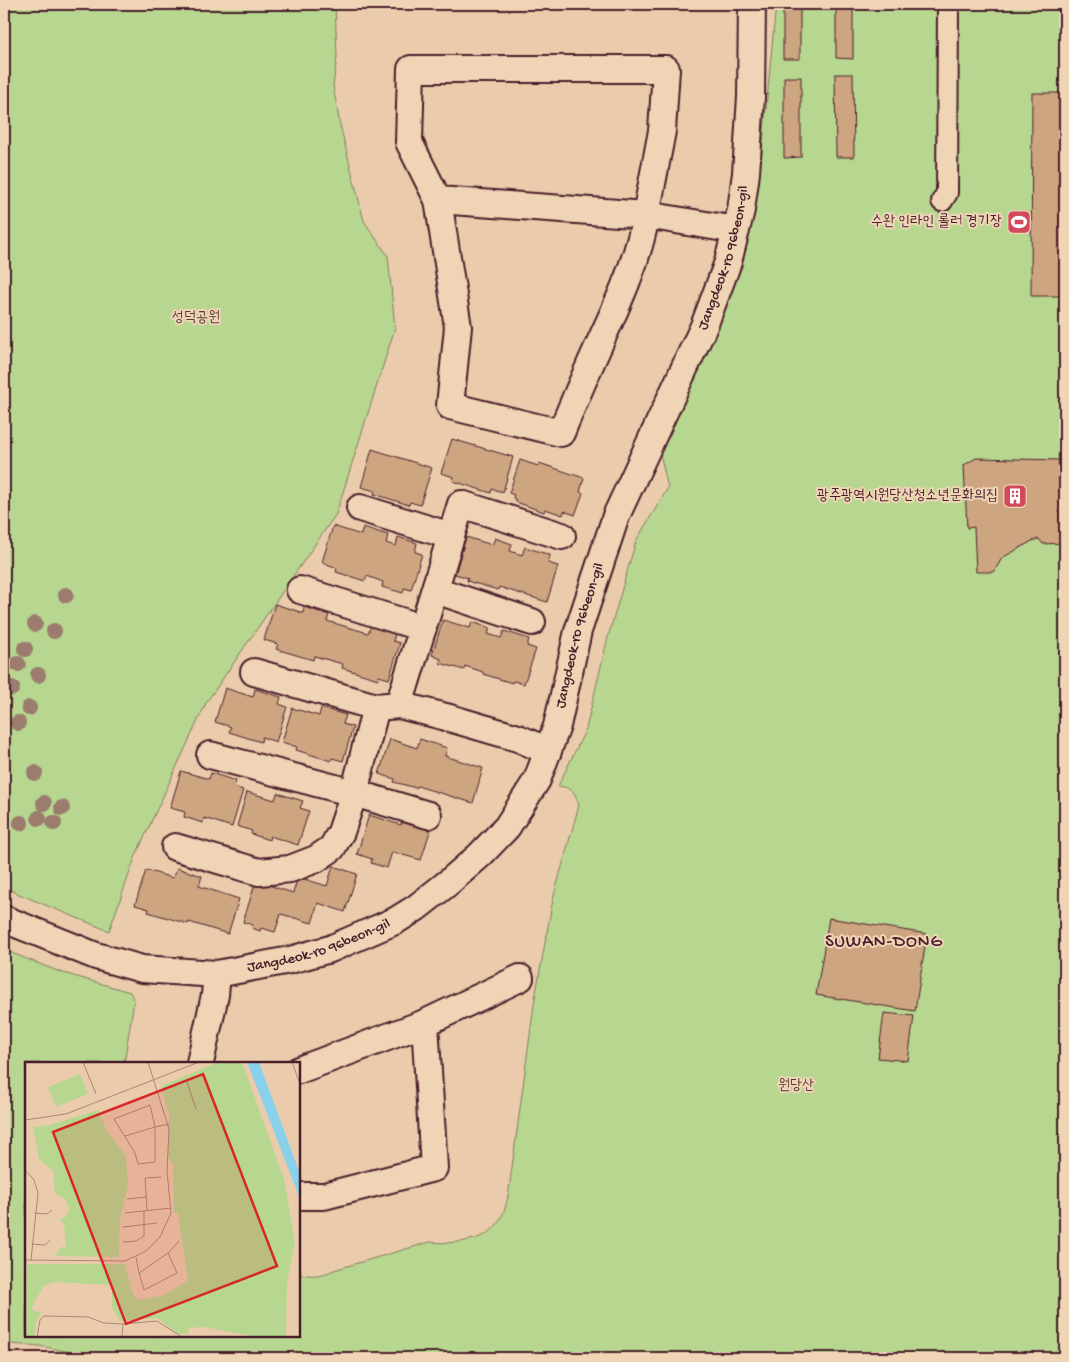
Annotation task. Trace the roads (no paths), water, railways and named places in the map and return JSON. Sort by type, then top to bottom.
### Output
[{"type":"street","name":"Jangdeok-ro 96beon-gil","points":[[4,919],[96,956],[142,969],[217,974],[290,960],[330,948],[395,921],[416,908],[480,855],[507,827],[537,780],[557,726],[578,631],[616,516],[704,326],[728,262],[741,210],[746,173],[750,106],[752,4]]},
{"type":"street","points":[[942,200],[947,193],[948,9]]},
{"type":"street","points":[[411,68],[666,69],[662,131],[646,215],[643,234],[620,299],[561,433],[450,406],[458,327],[438,200],[409,142],[411,68]]},
{"type":"street","points":[[438,200],[646,215],[736,230]]},
{"type":"street","points":[[175,847],[259,872],[290,870],[316,859],[332,848],[342,832],[354,793],[387,706],[423,628],[461,504],[562,536]]},
{"type":"street","points":[[360,508],[451,536]]},
{"type":"street","points":[[300,590],[423,628]]},
{"type":"street","points":[[435,590],[532,622]]},
{"type":"street","points":[[254,672],[387,706],[446,717],[509,736],[548,751]]},
{"type":"street","points":[[210,755],[354,793],[428,815]]},
{"type":"street","points":[[200,1062],[215,995],[217,974]]},
{"type":"street","points":[[300,1070],[425,1023],[520,978]]},
{"type":"street","points":[[300,1196],[324,1196],[434,1168],[425,1023]]},
{"type":"place","name":"수완 인라인 롤러 경기장","points":[[1019,222]]},
{"type":"place","name":"광주광역시원당산청소년문화의집","points":[[1015,496]]},
{"type":"district","name":"SUWAN-DONG","points":[[884,942]]},
{"type":"park label","name":"성덕공원","points":[[196,318]]},
{"type":"park label","name":"원당산","points":[[796,1086]]}]
